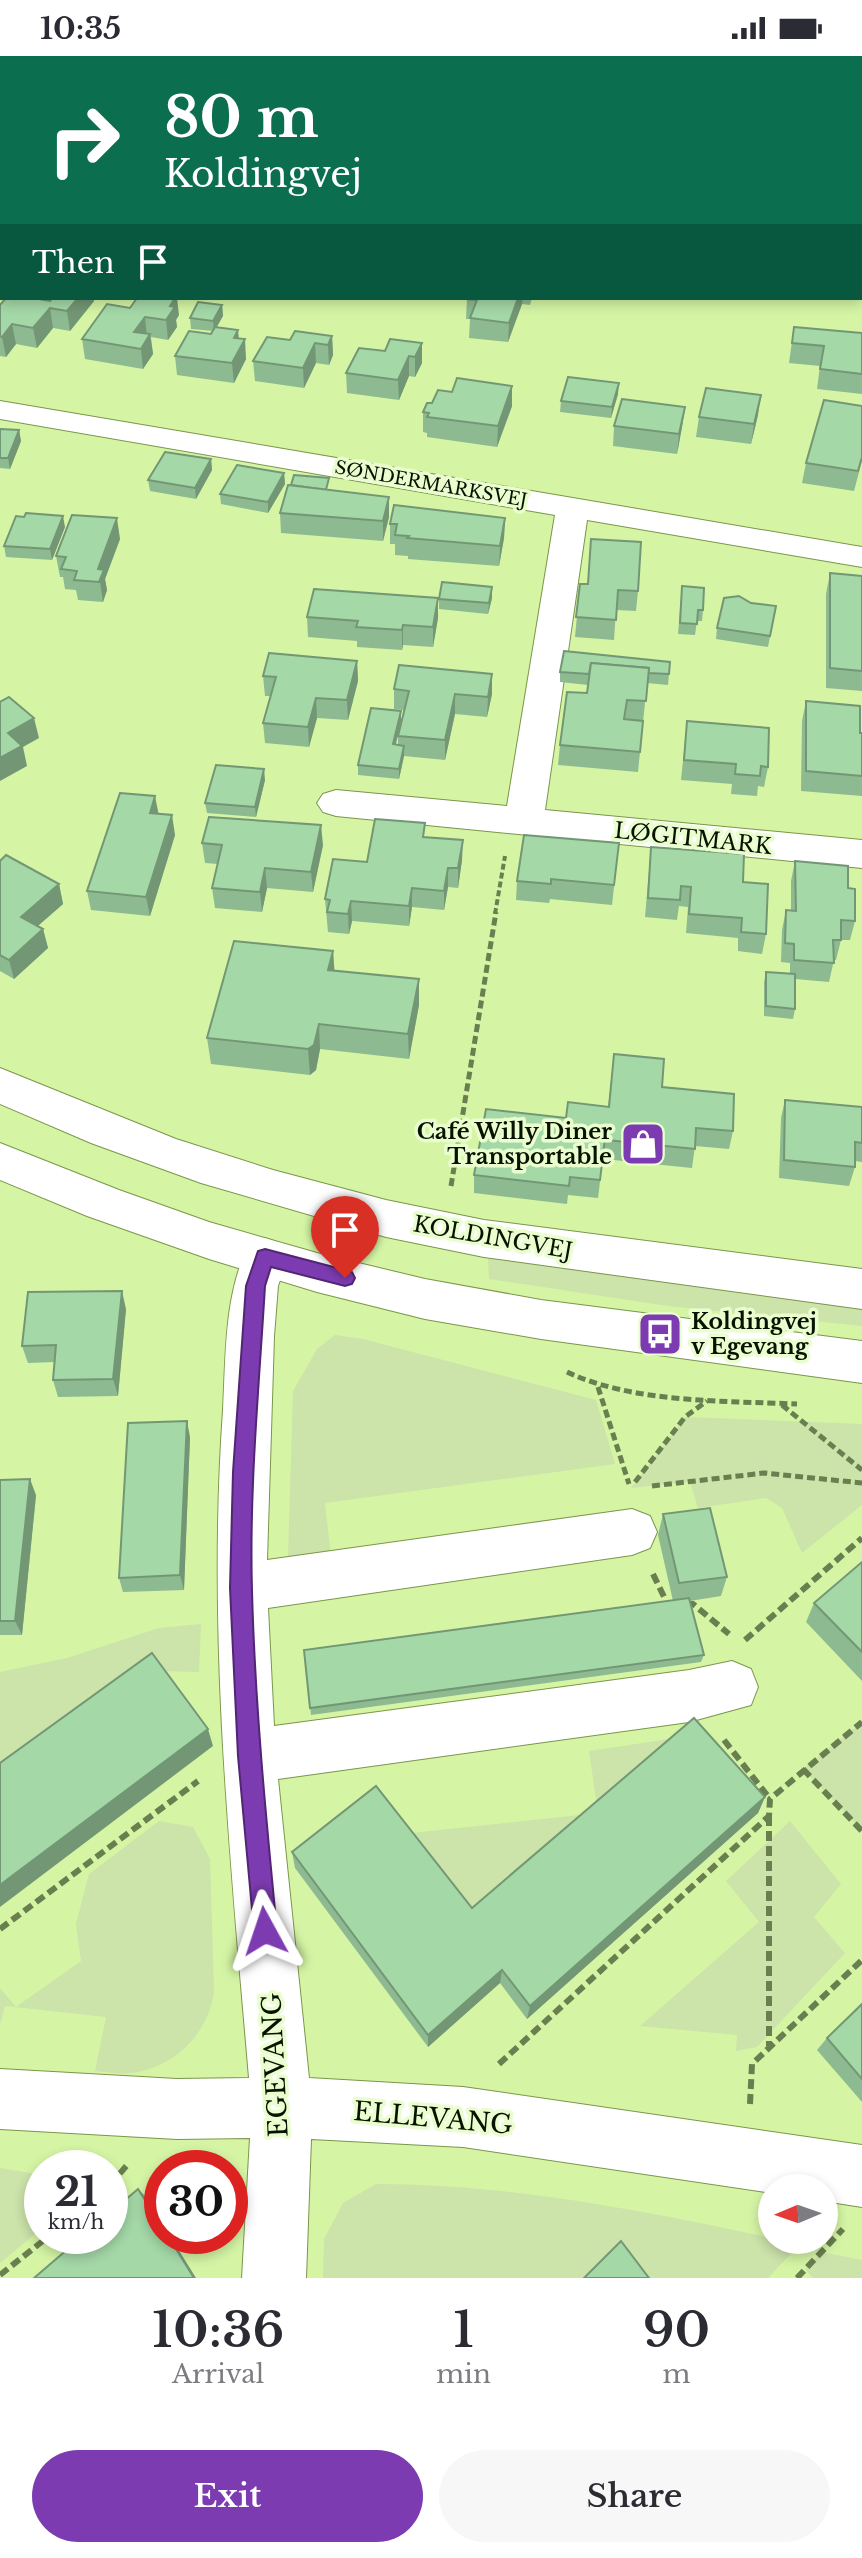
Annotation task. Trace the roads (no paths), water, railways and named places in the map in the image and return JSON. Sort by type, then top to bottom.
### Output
[{"type":"street","name":"SØNDERMARKSVEJ","points":[[0,410],[862,557]]},
{"type":"street","points":[[517,820],[572,508]]},
{"type":"street","name":"LØGITMARK","points":[[336,803],[862,854]]},
{"type":"street","name":"KOLDINGVEJ","points":[[0,1085],[49,1109],[158,1150],[276,1188],[443,1231],[637,1261],[862,1289]]},
{"type":"street","points":[[0,1161],[65,1190],[265,1257],[425,1299],[585,1327],[660,1334],[862,1362]]},
{"type":"street","name":"EGEVANG","points":[[265,1257],[255,1286],[251,1336],[243,1472],[241,1588],[249,1756],[282,2107],[274,2278]]},
{"type":"street","points":[[241,1588],[632,1510]]},
{"type":"street","points":[[249,1756],[711,1692]]},
{"type":"street","name":"ELLEVANG","points":[[0,2099],[177,2109],[282,2107],[463,2117],[746,2158],[857,2198]]},
{"type":"place","name":"Café Willy Diner Transportable","points":[[643,1144]]},
{"type":"place","name":"Koldingvej v Egevang","points":[[660,1334]]}]
